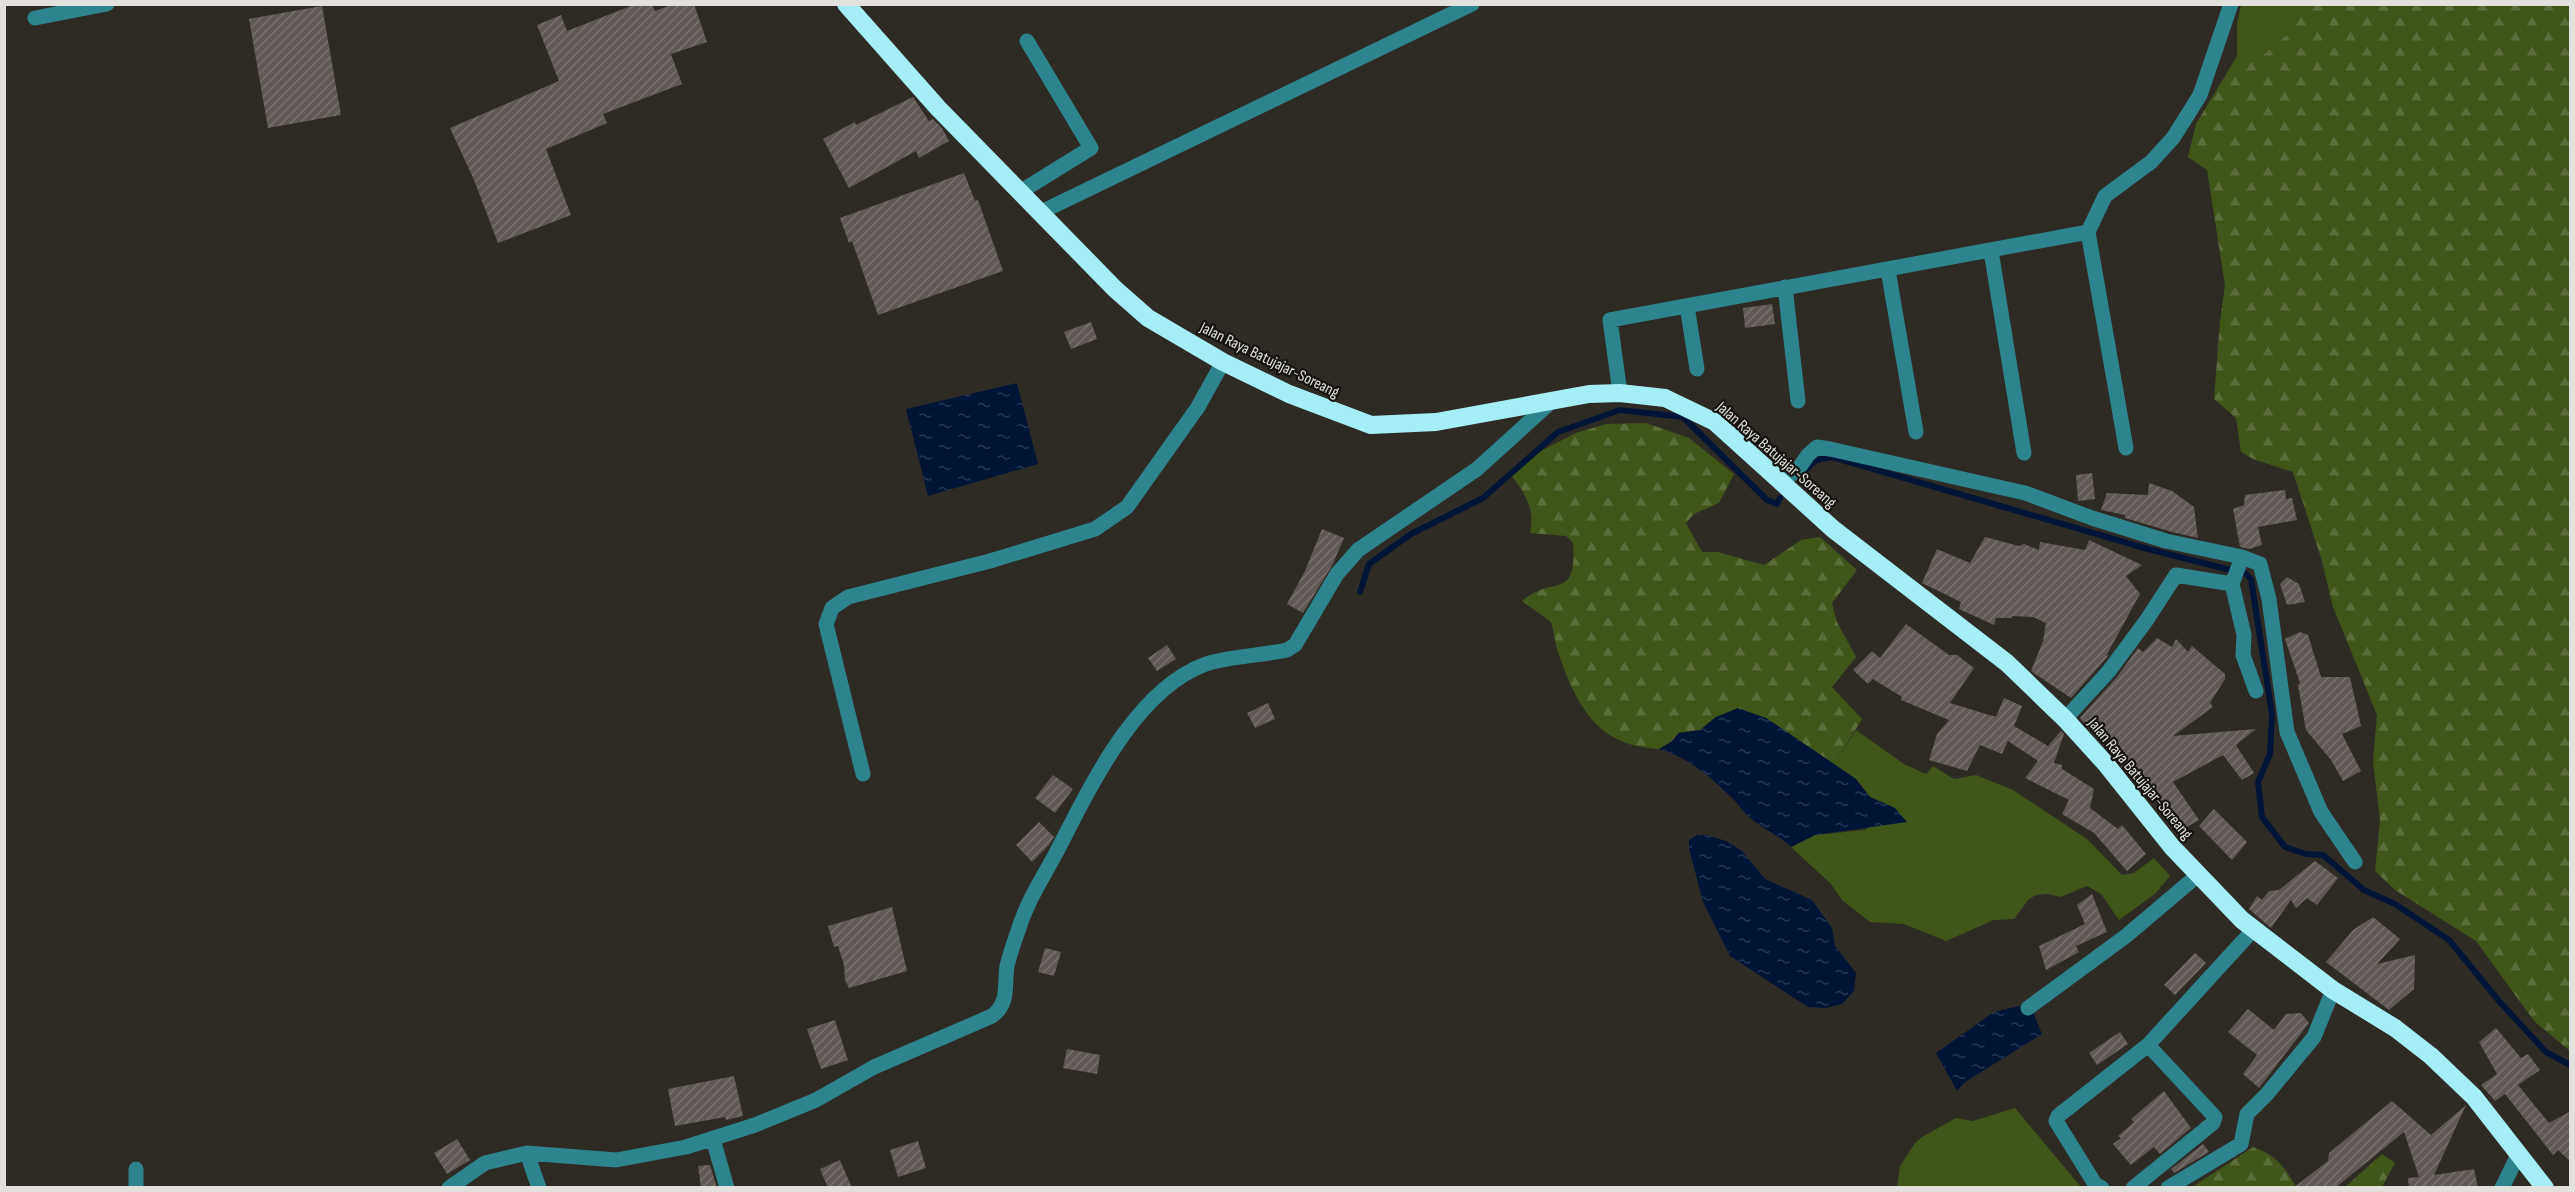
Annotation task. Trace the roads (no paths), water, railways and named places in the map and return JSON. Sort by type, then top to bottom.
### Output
[{"type":"highway","name":"Jalan Raya Batujajar-Soreang","points":[[846,4],[938,108],[1115,289],[1148,318],[1223,362],[1309,402],[1371,425],[1436,422],[1589,394],[1620,393],[1665,398],[1702,414],[1715,423],[1833,528],[2007,663],[2065,719],[2105,763],[2166,839],[2242,920],[2333,990],[2395,1028],[2432,1056],[2474,1097],[2545,1188]]},
{"type":"street","points":[[35,18],[107,4]]},
{"type":"street","points":[[1041,212],[1472,4]]},
{"type":"street","points":[[2126,448],[2088,232],[2105,196],[2151,162],[2173,138],[2199,94],[2231,4]]},
{"type":"street","points":[[1020,192],[1091,148],[1027,40]]},
{"type":"street","points":[[1620,393],[1610,320],[2088,232]]},
{"type":"street","points":[[1991,250],[2024,453]]},
{"type":"street","points":[[1888,270],[1916,432]]},
{"type":"street","points":[[1785,287],[1798,401]]},
{"type":"street","points":[[1687,306],[1697,369]]},
{"type":"street","points":[[863,774],[826,624],[832,608],[848,597],[990,561],[1095,529],[1108,521],[1127,507],[1198,406],[1223,362]]},
{"type":"street","points":[[449,1188],[485,1163],[527,1153],[616,1160],[686,1147],[713,1139],[816,1100],[874,1067],[998,1011],[1006,994],[1007,967],[1025,906],[1094,779],[1122,734],[1155,699],[1187,673],[1207,663],[1287,650],[1295,645],[1337,574],[1358,550],[1477,469],[1552,402]]},
{"type":"street","points":[[1780,481],[1797,471],[1817,447],[1830,448],[2025,493],[2092,518],[2166,541],[2260,564],[2266,584],[2287,732],[2321,812],[2355,862]]},
{"type":"street","points":[[2241,561],[2232,581],[2244,635],[2243,655],[2256,691]]},
{"type":"street","points":[[2065,719],[2109,671],[2176,575],[2232,581]]},
{"type":"street","points":[[2028,1008],[2126,936],[2176,896],[2198,875]]},
{"type":"street","points":[[2102,1188],[2095,1184],[2056,1121],[2058,1116],[2148,1045],[2254,929]]},
{"type":"street","points":[[2168,1188],[2241,1144],[2247,1114],[2267,1094],[2314,1037],[2333,990]]},
{"type":"street","points":[[2133,1188],[2213,1123],[2216,1117],[2148,1045]]},
{"type":"street","points":[[713,1139],[727,1188]]},
{"type":"street","points":[[527,1153],[539,1188]]},
{"type":"street","points":[[2502,1188],[2518,1155]]},
{"type":"street","points":[[136,1170],[136,1188]]},
{"type":"water","points":[[1017,383],[1038,464],[928,496],[906,409]]},
{"type":"water","points":[[1738,708],[1766,718],[1856,779],[1870,797],[1895,808],[1907,822],[1815,835],[1791,847],[1749,817],[1728,794],[1691,763],[1659,749],[1671,742],[1679,733],[1700,730],[1716,717]]},
{"type":"water","points":[[1697,835],[1707,835],[1726,841],[1742,851],[1765,879],[1812,900],[1832,928],[1835,946],[1856,973],[1854,991],[1842,1004],[1826,1008],[1808,1007],[1730,956],[1703,902],[1689,848],[1689,840]]},
{"type":"water","points":[[2019,1006],[2033,1012],[2042,1034],[1965,1082],[1957,1091],[1936,1053],[1994,1012]]},
{"type":"waterway","points":[[1360,592],[1369,564],[1411,534],[1483,498],[1558,432],[1620,410],[1683,417],[1767,500],[1777,504],[1780,498]]},
{"type":"waterway","points":[[1804,472],[1816,460],[1832,457],[2148,549],[2246,574],[2251,579],[2272,714],[2270,754],[2258,782],[2262,817],[2285,847],[2306,854],[2323,855],[2364,890],[2395,904],[2449,940],[2499,1001],[2546,1052],[2570,1065]]}]
